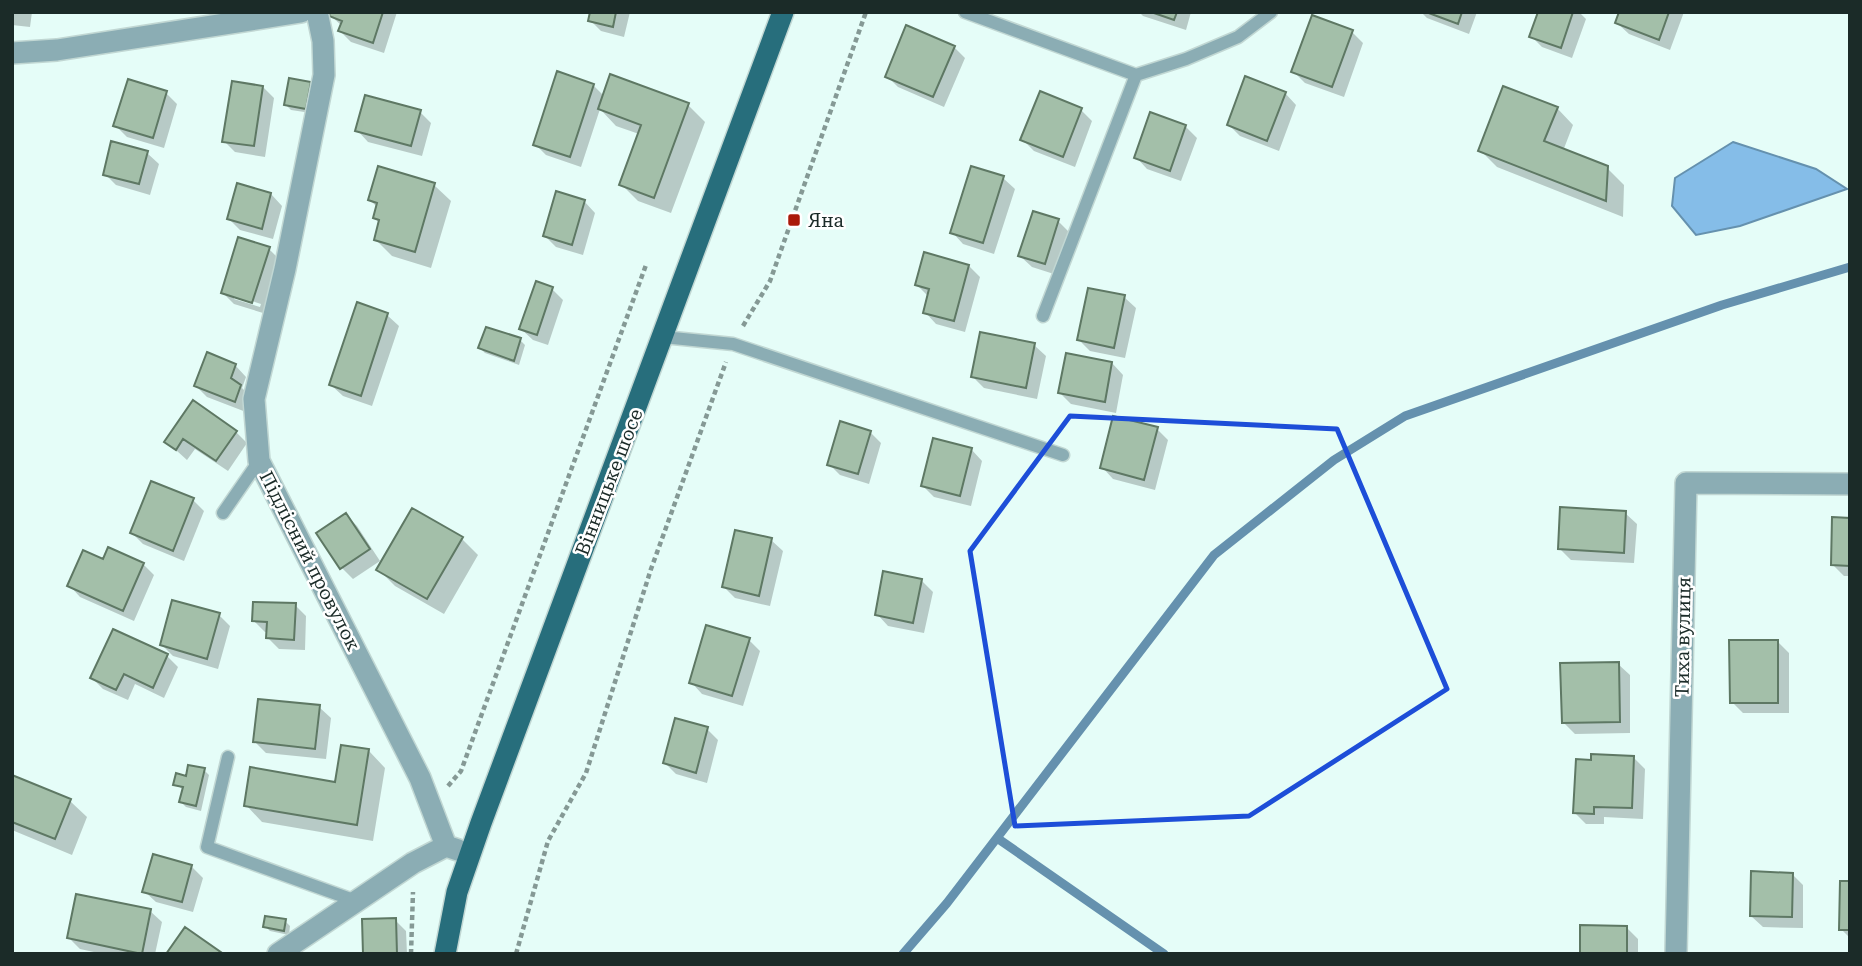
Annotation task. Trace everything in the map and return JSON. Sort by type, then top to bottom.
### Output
[{"type":"main road","name":"Вінницьке шосе","points":[[445,954],[457,892],[470,853],[783,12]]},
{"type":"street","points":[[12,53],[57,50],[301,12]]},
{"type":"street","name":"Підлісний провулок","points":[[317,12],[323,41],[324,75],[285,269],[254,398],[259,461],[420,778],[446,846]]},
{"type":"street","name":"Тиха вулиця","points":[[1676,954],[1686,483],[1850,484]]},
{"type":"street","points":[[278,954],[413,863],[446,846],[470,853]]},
{"type":"lane","points":[[965,12],[1136,75],[1186,59],[1238,37],[1271,12]]},
{"type":"lane","points":[[1043,316],[1136,75]]},
{"type":"lane","points":[[663,337],[733,344],[1063,455]]},
{"type":"lane","points":[[223,513],[259,461]]},
{"type":"lane","points":[[228,757],[207,847],[356,901]]},
{"type":"path","points":[[516,954],[548,841],[586,773],[651,569],[733,344],[770,281],[866,12]]},
{"type":"path","points":[[431,806],[461,771],[646,265]]},
{"type":"highlighted area","points":[[1070,416],[1337,429],[1447,689],[1249,816],[1015,826],[970,551]]},
{"type":"water","points":[[1733,142],[1816,169],[1847,189],[1740,226],[1696,235],[1672,206],[1675,178]]},
{"type":"building","points":[[330,12],[383,12],[373,43],[338,31],[342,21],[329,16]]},
{"type":"building","points":[[590,12],[616,12],[613,27],[588,21]]},
{"type":"building","points":[[1151,12],[1177,12],[1174,20]]},
{"type":"building","points":[[1426,12],[1462,12],[1458,24]]},
{"type":"building","points":[[1538,12],[1573,12],[1561,48],[1529,37]]},
{"type":"building","points":[[1619,12],[1669,12],[1659,40],[1615,23]]},
{"type":"building","points":[[1312,15],[1353,30],[1332,87],[1291,72]]},
{"type":"building","points":[[906,25],[955,46],[933,97],[885,77]]},
{"type":"building","points":[[557,71],[594,84],[570,157],[533,145]]},
{"type":"building","points":[[610,74],[689,103],[654,198],[619,185],[641,125],[598,109]]},
{"type":"building","points":[[1245,76],[1286,92],[1267,141],[1227,125]]},
{"type":"building","points":[[289,78],[311,82],[306,109],[284,105]]},
{"type":"building","points":[[128,79],[167,91],[153,138],[113,126]]},
{"type":"building","points":[[232,81],[263,86],[254,146],[222,142]]},
{"type":"building","points":[[1503,86],[1558,107],[1544,141],[1608,166],[1606,201],[1478,151]]},
{"type":"building","points":[[1040,91],[1082,108],[1063,157],[1020,140]]},
{"type":"building","points":[[365,95],[421,110],[411,146],[355,131]]},
{"type":"building","points":[[1150,112],[1186,125],[1170,171],[1134,158]]},
{"type":"building","points":[[111,141],[148,151],[139,184],[103,175]]},
{"type":"building","points":[[378,166],[435,183],[415,252],[374,240],[379,220],[373,218],[377,203],[368,200]]},
{"type":"building","points":[[971,166],[1004,176],[983,243],[950,233]]},
{"type":"building","points":[[237,183],[271,193],[262,229],[227,219]]},
{"type":"building","points":[[556,191],[585,200],[572,245],[543,236]]},
{"type":"building","points":[[1033,211],[1059,219],[1045,264],[1018,256]]},
{"type":"building","points":[[238,237],[270,247],[252,303],[221,293]]},
{"type":"building","points":[[924,252],[969,265],[954,321],[923,313],[929,289],[915,285]]},
{"type":"building","points":[[536,281],[553,287],[537,335],[519,329]]},
{"type":"building","points":[[1088,288],[1125,295],[1114,348],[1077,340]]},
{"type":"building","points":[[357,302],[388,313],[361,396],[329,385]]},
{"type":"building","points":[[486,327],[521,338],[514,361],[478,348]]},
{"type":"building","points":[[980,332],[1035,343],[1026,388],[971,377]]},
{"type":"building","points":[[207,352],[236,364],[231,378],[241,385],[235,402],[194,386]]},
{"type":"building","points":[[1066,353],[1112,362],[1105,402],[1058,393]]},
{"type":"building","points":[[193,400],[237,431],[216,461],[183,439],[176,450],[164,442]]},
{"type":"building","points":[[1113,416],[1158,427],[1144,480],[1100,468]]},
{"type":"building","points":[[840,421],[871,431],[858,474],[827,465]]},
{"type":"building","points":[[933,438],[972,448],[960,496],[921,486]]},
{"type":"building","points":[[151,481],[194,498],[173,551],[130,533]]},
{"type":"building","points":[[1560,507],[1626,511],[1624,553],[1558,549]]},
{"type":"building","points":[[412,508],[463,537],[427,599],[376,570]]},
{"type":"building","points":[[346,513],[370,549],[340,569],[316,533]]},
{"type":"building","points":[[1832,517],[1850,518],[1850,566],[1831,565]]},
{"type":"building","points":[[735,530],[772,538],[759,596],[722,587]]},
{"type":"building","points":[[108,547],[144,563],[123,611],[67,586],[83,550],[103,559]]},
{"type":"building","points":[[883,571],[922,579],[913,623],[875,615]]},
{"type":"building","points":[[172,600],[220,613],[207,659],[160,645]]},
{"type":"building","points":[[253,602],[296,603],[294,640],[266,638],[267,622],[252,621]]},
{"type":"building","points":[[706,625],[750,638],[732,696],[689,683]]},
{"type":"building","points":[[113,629],[168,654],[153,688],[124,674],[116,690],[90,678]]},
{"type":"building","points":[[1729,640],[1778,640],[1778,703],[1730,703]]},
{"type":"building","points":[[1619,662],[1620,722],[1562,723],[1560,663]]},
{"type":"building","points":[[258,699],[320,705],[315,749],[253,742]]},
{"type":"building","points":[[675,718],[708,727],[696,773],[663,763]]},
{"type":"building","points":[[341,745],[369,749],[357,825],[244,806],[250,767],[335,782]]},
{"type":"building","points":[[1591,754],[1634,756],[1632,808],[1594,807],[1594,814],[1573,813],[1576,759],[1591,760]]},
{"type":"building","points":[[188,765],[205,768],[196,806],[179,802],[183,787],[173,785],[176,773],[186,776]]},
{"type":"building","points":[[12,775],[71,799],[55,839],[12,822]]},
{"type":"building","points":[[153,854],[192,865],[182,902],[142,892]]},
{"type":"building","points":[[1751,871],[1793,873],[1792,917],[1750,916]]},
{"type":"building","points":[[1840,881],[1850,881],[1850,930],[1839,930]]},
{"type":"building","points":[[76,894],[151,909],[142,954],[67,938]]},
{"type":"building","points":[[265,916],[286,919],[284,931],[263,927]]},
{"type":"building","points":[[396,918],[397,954],[363,954],[362,919]]},
{"type":"building","points":[[1580,925],[1627,926],[1627,954],[1580,954]]},
{"type":"building","points":[[185,927],[222,953],[166,954]]},
{"type":"waterway","points":[[903,954],[947,903],[1214,555],[1334,460],[1405,416],[1722,305],[1850,267]]},
{"type":"waterway","points":[[997,838],[1164,954]]},
{"type":"place","name":"Яна","points":[[794,220]]}]
